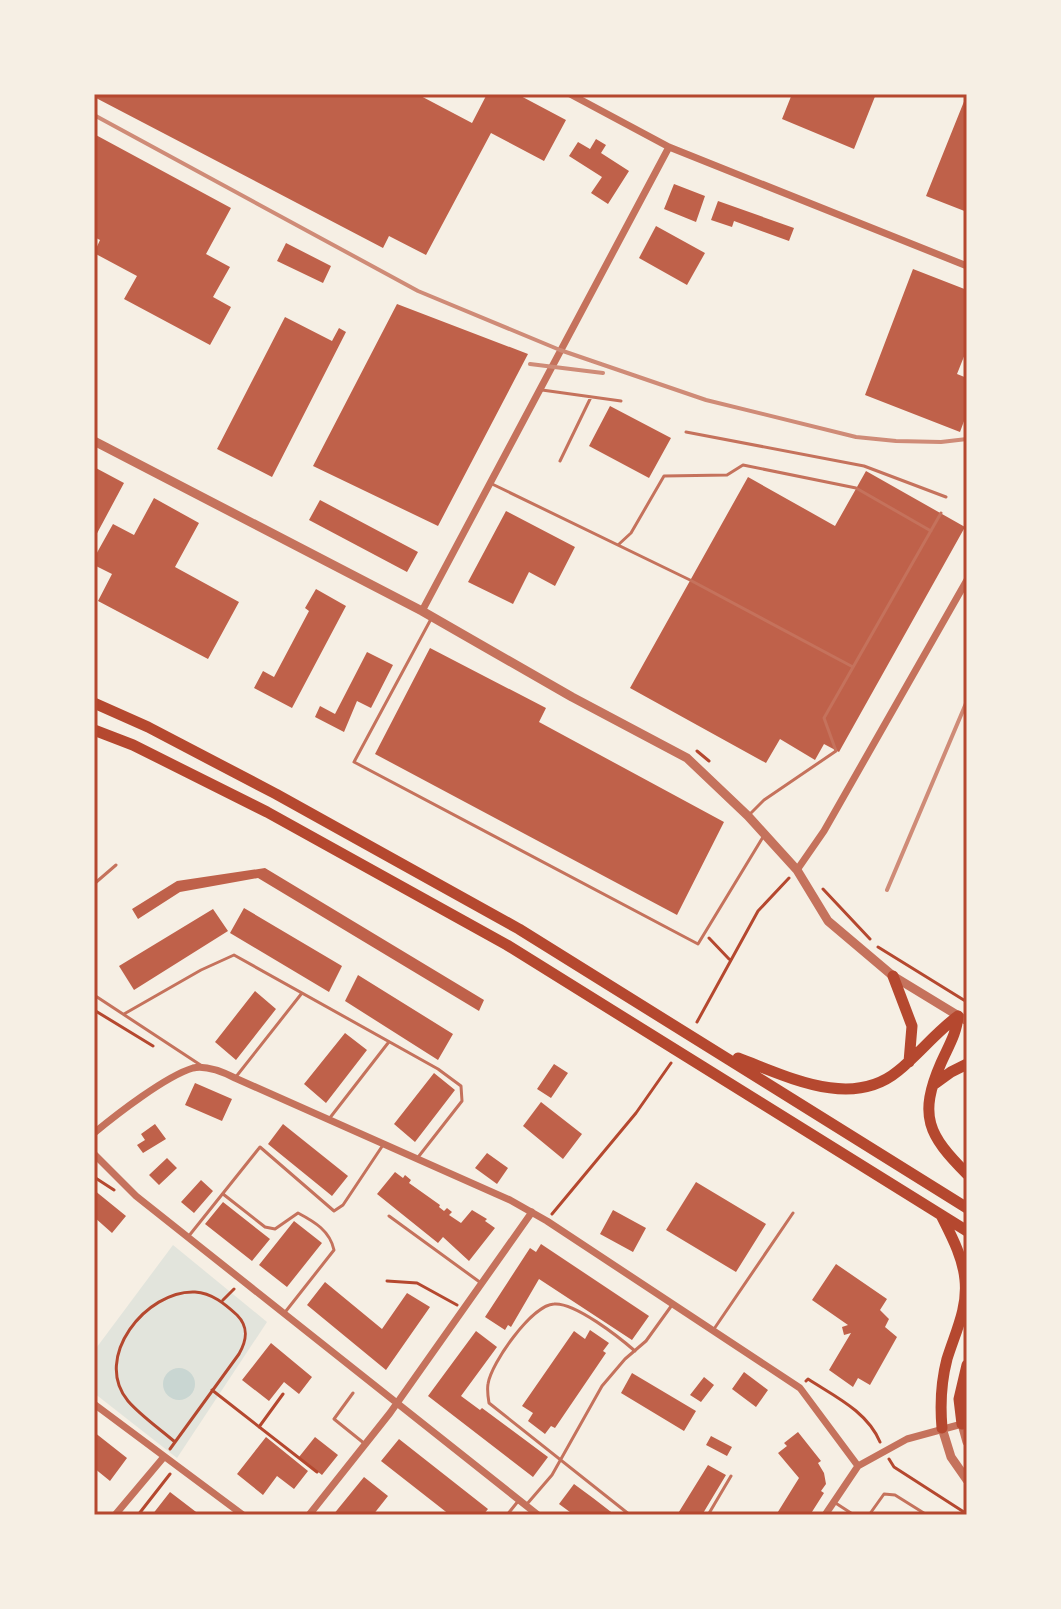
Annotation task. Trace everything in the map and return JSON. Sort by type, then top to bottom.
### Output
[{"type":"highway","points":[[94,703],[148,727],[519,929],[967,1208]]},
{"type":"highway","points":[[94,730],[133,745],[267,812],[507,945],[967,1231]]},
{"type":"highway","points":[[893,976],[912,1026],[909,1062]]},
{"type":"highway","points":[[715,1050],[832,1089],[863,1088],[880,1082],[909,1062],[962,1018]]},
{"type":"highway","points":[[962,1018],[933,1085],[928,1107],[935,1138],[967,1174]]},
{"type":"highway","points":[[933,1085],[967,1064]]},
{"type":"highway","points":[[941,1214],[963,1266],[966,1291],[942,1383],[942,1428]]},
{"type":"highway","points":[[962,1424],[959,1399],[967,1365]]},
{"type":"street","points":[[570,94],[669,147],[967,266]]},
{"type":"street","points":[[422,611],[669,147]]},
{"type":"street","points":[[94,441],[422,611],[687,758],[748,816],[797,870],[828,921],[893,976],[962,1018]]},
{"type":"street","points":[[797,870],[824,831],[967,580]]},
{"type":"street","points":[[94,1133],[156,1088],[193,1068],[205,1068],[235,1078],[547,1221],[800,1388],[858,1466]]},
{"type":"street","points":[[94,1154],[136,1196],[538,1515]]},
{"type":"street","points":[[309,1515],[397,1402],[532,1212]]},
{"type":"street","points":[[94,1404],[243,1515]]},
{"type":"street","points":[[825,1515],[858,1466],[907,1439],[962,1424],[967,1442]]},
{"type":"street","points":[[942,1428],[951,1457],[967,1480]]},
{"type":"street","points":[[115,1515],[163,1458]]},
{"type":"lane","points":[[539,389],[621,401]]},
{"type":"lane","points":[[560,461],[591,397]]},
{"type":"lane","points":[[686,432],[864,466],[946,497]]},
{"type":"lane","points":[[618,545],[631,533],[664,476],[727,475],[743,465],[856,488],[931,531]]},
{"type":"lane","points":[[490,483],[690,580],[853,667]]},
{"type":"lane","points":[[748,816],[764,800],[836,751],[824,718],[941,513]]},
{"type":"lane","points":[[432,618],[354,762],[698,944],[765,834]]},
{"type":"lane","points":[[94,884],[116,865]]},
{"type":"lane","points":[[124,1014],[234,955],[438,1069],[461,1086],[462,1101],[417,1159]]},
{"type":"lane","points":[[235,1078],[302,993]]},
{"type":"lane","points":[[94,995],[205,1068]]},
{"type":"lane","points":[[329,1119],[389,1042]]},
{"type":"lane","points":[[188,1237],[260,1147],[334,1211],[343,1205],[383,1144]]},
{"type":"lane","points":[[223,1194],[265,1227],[275,1229],[298,1213],[324,1230],[332,1240],[334,1250],[284,1313]]},
{"type":"lane","points":[[713,1331],[793,1213]]},
{"type":"lane","points":[[389,1216],[481,1283]]},
{"type":"lane","points":[[630,1515],[489,1403],[488,1383],[503,1353],[537,1311],[554,1304],[575,1310],[635,1351]]},
{"type":"lane","points":[[526,1506],[560,1462],[602,1386],[625,1359],[646,1341],[672,1305]]},
{"type":"lane","points":[[353,1393],[334,1419],[365,1444]]},
{"type":"lane","points":[[708,1515],[731,1476]]},
{"type":"lane","points":[[869,1515],[884,1494],[895,1495],[927,1515]]},
{"type":"lane","points":[[507,1515],[519,1500]]},
{"type":"lane","points":[[834,1502],[854,1515]]},
{"type":"path","points":[[697,1022],[758,911],[797,870]]},
{"type":"path","points":[[704,933],[730,959]]},
{"type":"path","points":[[94,1010],[156,1048]]},
{"type":"path","points":[[547,1221],[636,1113],[673,1060]]},
{"type":"path","points":[[222,1300],[243,1280]]},
{"type":"path","points":[[387,1281],[417,1283],[463,1309]]},
{"type":"path","points":[[163,1458],[175,1442],[245,1344],[247,1333],[241,1320],[222,1300],[195,1292],[165,1297],[139,1318],[119,1348],[117,1375],[127,1400],[175,1442]]},
{"type":"path","points":[[212,1390],[317,1472]]},
{"type":"path","points":[[259,1427],[283,1394]]},
{"type":"path","points":[[138,1515],[176,1467]]},
{"type":"shaded area","points":[[173,1245],[267,1322],[177,1458],[94,1393],[94,1351]]},
{"type":"shaded area","points":[[179,1368],[191,1372],[195,1384],[191,1396],[179,1400],[167,1396],[163,1384],[167,1372]]},
{"type":"building","points":[[98,94],[417,94],[472,123],[487,94],[517,94],[566,120],[544,161],[491,133],[426,255],[389,236],[383,248],[96,98]]},
{"type":"building","points":[[792,94],[876,94],[854,149],[782,119]]},
{"type":"building","points":[[967,94],[967,212],[926,196]]},
{"type":"building","points":[[94,134],[231,208],[206,254],[230,267],[213,297],[231,307],[210,345],[124,299],[137,276],[94,253],[100,240],[94,237]]},
{"type":"building","points":[[596,139],[606,145],[601,153],[629,171],[608,204],[591,193],[602,177],[569,156],[578,142],[590,149]]},
{"type":"building","points":[[674,184],[705,196],[696,222],[664,209]]},
{"type":"building","points":[[718,201],[794,228],[789,241],[734,221],[732,227],[711,220]]},
{"type":"building","points":[[656,226],[705,253],[687,285],[639,258]]},
{"type":"building","points":[[286,243],[331,266],[323,283],[277,261]]},
{"type":"building","points":[[913,269],[967,290],[967,349],[957,374],[967,378],[967,413],[960,432],[865,395]]},
{"type":"building","points":[[397,304],[528,354],[438,526],[313,466]]},
{"type":"building","points":[[285,317],[332,341],[339,328],[346,332],[272,477],[217,449]]},
{"type":"building","points":[[610,406],[671,438],[649,478],[589,446]]},
{"type":"building","points":[[94,467],[124,483],[94,539]]},
{"type":"building","points":[[866,471],[965,527],[839,752],[824,744],[815,760],[780,739],[766,763],[630,688],[748,477],[835,526]]},
{"type":"building","points":[[154,498],[199,523],[175,567],[239,602],[208,659],[98,601],[112,574],[94,565],[94,558],[113,524],[134,535]]},
{"type":"building","points":[[320,500],[418,552],[407,572],[309,520]]},
{"type":"building","points":[[506,511],[575,547],[555,586],[529,572],[513,604],[468,582]]},
{"type":"building","points":[[316,589],[346,606],[292,708],[254,688],[263,671],[274,677],[309,611],[305,608]]},
{"type":"building","points":[[430,648],[546,708],[539,722],[724,822],[677,915],[375,754]]},
{"type":"building","points":[[367,652],[393,665],[371,708],[357,701],[344,732],[315,717],[320,706],[335,714]]},
{"type":"building","points":[[265,868],[484,1000],[479,1011],[258,878],[180,892],[138,919],[132,909],[177,881]]},
{"type":"building","points":[[244,908],[342,966],[329,992],[230,933]]},
{"type":"building","points":[[213,909],[228,931],[134,990],[119,966]]},
{"type":"building","points":[[358,975],[453,1034],[438,1060],[345,1001]]},
{"type":"building","points":[[255,991],[276,1009],[236,1060],[215,1042]]},
{"type":"building","points":[[345,1033],[367,1050],[326,1103],[304,1084]]},
{"type":"building","points":[[554,1064],[568,1073],[551,1098],[537,1089]]},
{"type":"building","points":[[434,1073],[455,1090],[415,1142],[394,1124]]},
{"type":"building","points":[[195,1083],[232,1099],[222,1121],[185,1105]]},
{"type":"building","points":[[541,1102],[582,1134],[563,1159],[523,1126]]},
{"type":"building","points":[[155,1124],[166,1139],[143,1153],[137,1145],[145,1140],[141,1134]]},
{"type":"building","points":[[283,1124],[348,1176],[332,1196],[268,1144]]},
{"type":"building","points":[[487,1153],[508,1168],[497,1184],[475,1168]]},
{"type":"building","points":[[167,1158],[177,1168],[159,1185],[149,1175]]},
{"type":"building","points":[[395,1172],[403,1178],[405,1175],[411,1180],[409,1183],[444,1211],[447,1208],[452,1212],[449,1215],[461,1223],[472,1210],[495,1228],[469,1261],[443,1237],[438,1243],[377,1194]]},
{"type":"building","points":[[201,1180],[213,1191],[194,1213],[181,1202]]},
{"type":"building","points":[[696,1182],[766,1224],[736,1272],[666,1230]]},
{"type":"building","points":[[94,1190],[126,1216],[112,1233],[94,1217]]},
{"type":"building","points":[[223,1202],[270,1239],[252,1261],[205,1224]]},
{"type":"building","points":[[613,1210],[646,1228],[633,1252],[600,1234]]},
{"type":"building","points":[[294,1221],[322,1243],[287,1287],[259,1265]]},
{"type":"building","points":[[541,1244],[649,1316],[632,1340],[539,1279],[511,1327],[508,1325],[505,1330],[485,1317],[530,1248],[536,1252]]},
{"type":"building","points":[[836,1264],[887,1299],[880,1310],[889,1319],[885,1327],[897,1337],[870,1385],[858,1378],[853,1387],[829,1370],[851,1333],[844,1335],[842,1327],[848,1325],[812,1300]]},
{"type":"building","points":[[325,1282],[382,1329],[407,1293],[430,1307],[386,1370],[307,1305]]},
{"type":"building","points":[[590,1330],[609,1343],[603,1351],[606,1353],[555,1428],[551,1426],[545,1434],[528,1421],[533,1413],[522,1406],[574,1331],[585,1339]]},
{"type":"building","points":[[476,1331],[497,1347],[461,1396],[548,1457],[533,1477],[428,1396]]},
{"type":"building","points":[[271,1343],[312,1377],[299,1394],[284,1382],[269,1401],[242,1380]]},
{"type":"building","points":[[744,1372],[768,1390],[756,1407],[732,1389]]},
{"type":"building","points":[[632,1373],[696,1411],[684,1431],[621,1393]]},
{"type":"building","points":[[704,1377],[714,1385],[701,1402],[690,1395]]},
{"type":"building","points":[[94,1432],[127,1458],[110,1481],[94,1468]]},
{"type":"building","points":[[798,1432],[821,1461],[818,1463],[824,1473],[826,1484],[821,1491],[824,1493],[810,1515],[776,1515],[799,1478],[778,1453],[787,1446],[784,1443]]},
{"type":"building","points":[[711,1436],[732,1447],[727,1456],[706,1445]]},
{"type":"building","points":[[266,1437],[308,1471],[294,1489],[277,1476],[263,1495],[237,1474]]},
{"type":"building","points":[[315,1437],[338,1455],[322,1475],[299,1457]]},
{"type":"building","points":[[399,1439],[488,1509],[483,1515],[450,1515],[381,1461]]},
{"type":"building","points":[[708,1465],[726,1475],[702,1515],[677,1515]]},
{"type":"building","points":[[364,1477],[388,1496],[373,1515],[333,1515]]},
{"type":"building","points":[[574,1484],[615,1515],[574,1515],[559,1504]]},
{"type":"building","points":[[170,1492],[200,1515],[152,1515]]},
{"type":"railway","points":[[94,115],[418,291],[560,350],[706,400],[856,437],[941,442],[967,439]]},
{"type":"railway","points":[[530,364],[603,373]]},
{"type":"railway","points":[[887,890],[967,701]]}]
